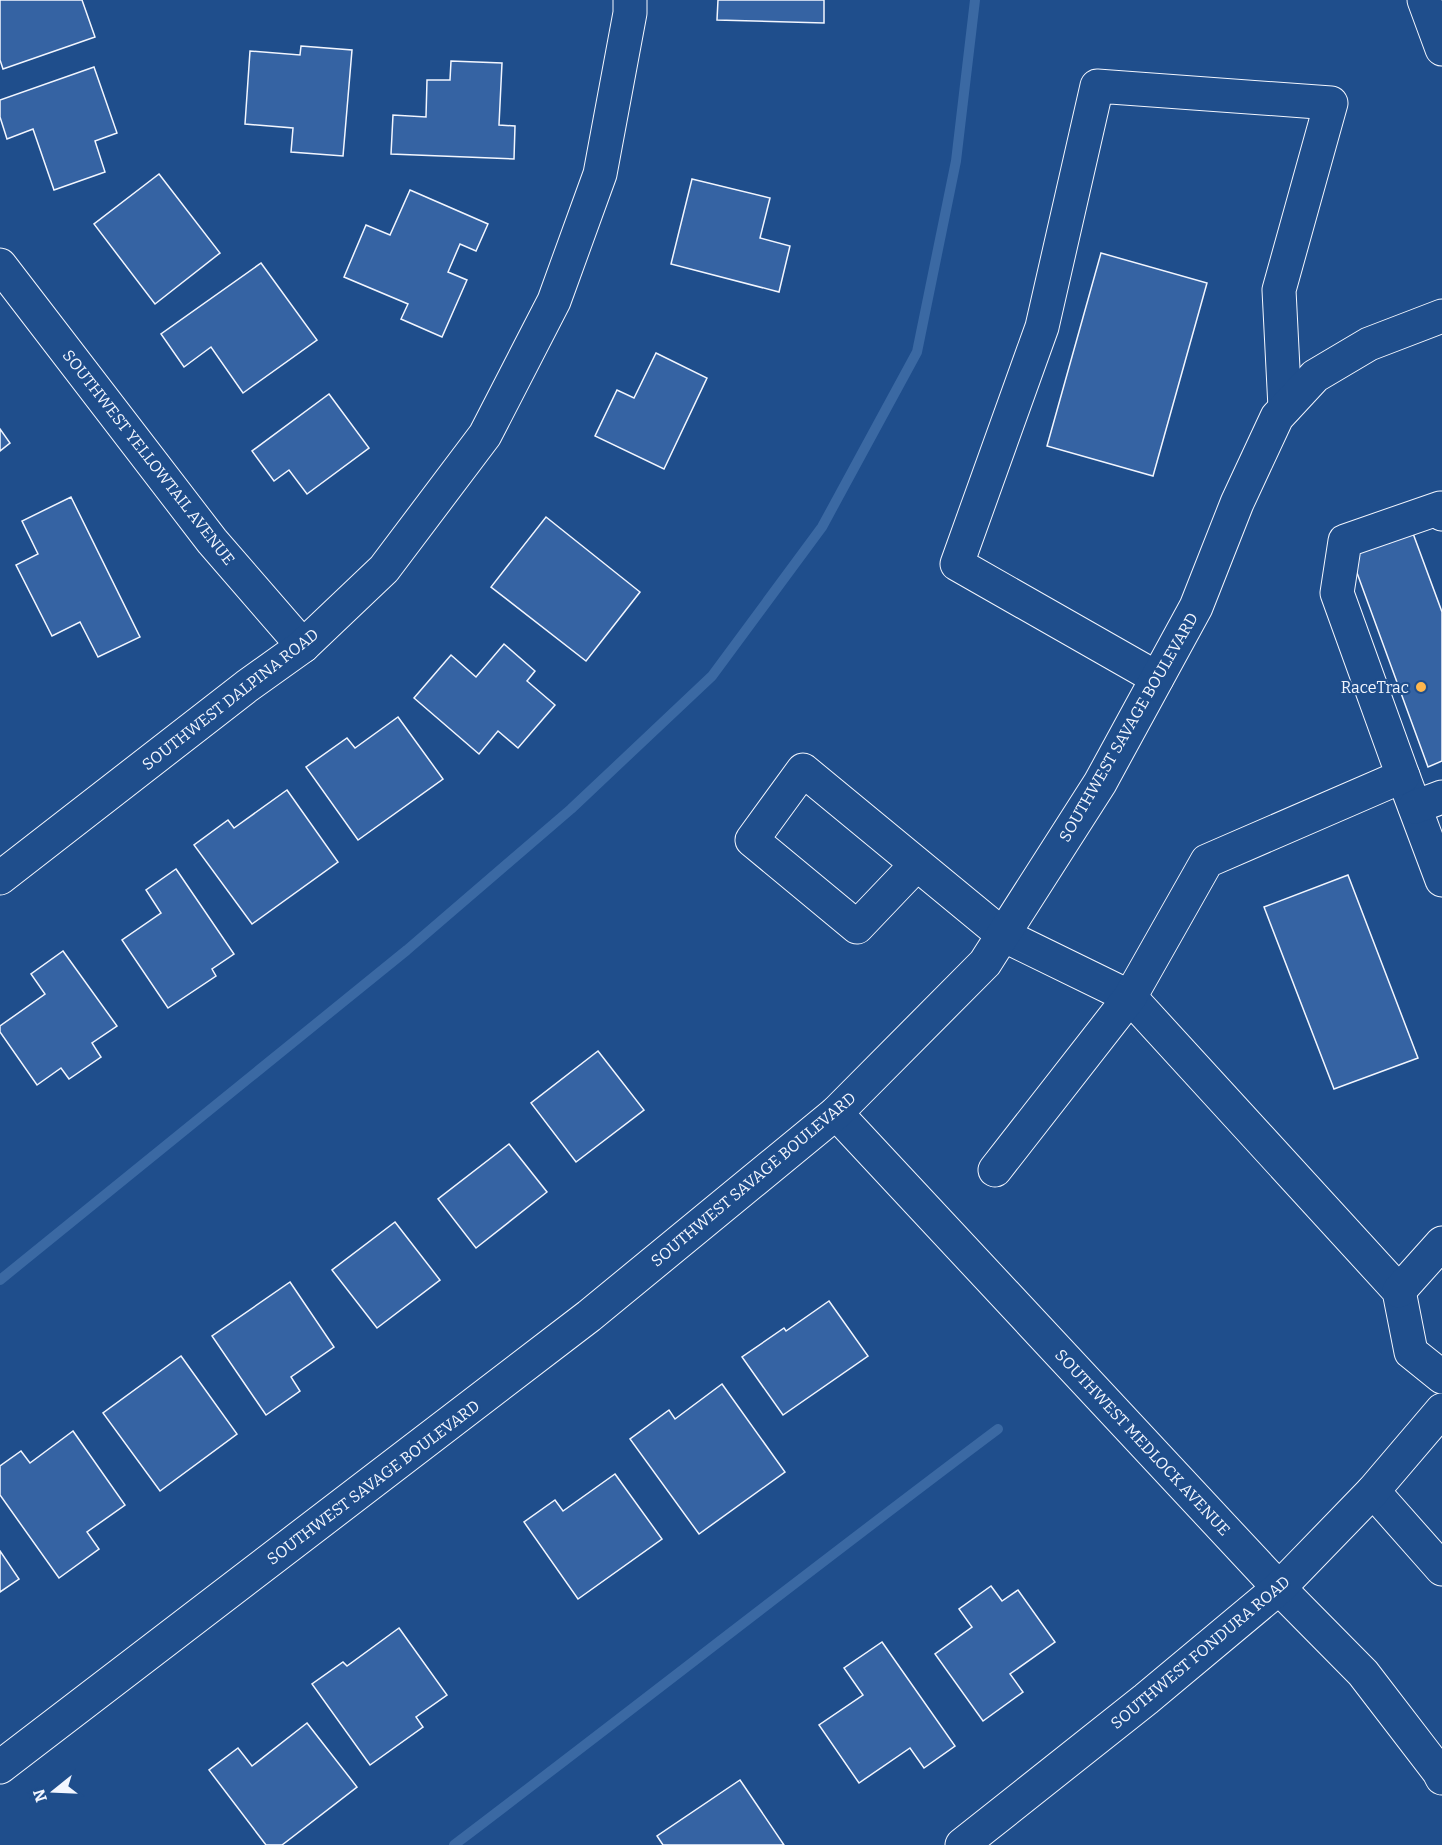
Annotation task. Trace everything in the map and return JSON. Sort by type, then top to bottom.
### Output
[{"type":"street","name":"SOUTHWEST DALPINA ROAD","points":[[0,878],[247,686],[303,646],[384,569],[485,435],[549,311],[600,174],[630,13],[630,0]]},
{"type":"street","points":[[1424,0],[1442,49]]},
{"type":"street","points":[[1157,678],[957,564],[1042,327],[1097,86],[1331,103],[1279,290],[1286,408]]},
{"type":"street","name":"SOUTHWEST YELLOWTAIL AVENUE","points":[[0,265],[212,541],[303,646]]},
{"type":"street","name":"SOUTHWEST SAVAGE BOULEVARD","points":[[0,1767],[589,1317],[836,1113],[985,963],[1100,783],[1196,607],[1237,503],[1277,417],[1315,376],[1369,344],[1442,316]]},
{"type":"street","points":[[1442,514],[1440,508],[1345,541],[1337,593],[1403,776],[1428,802],[1442,880]]},
{"type":"street","points":[[917,864],[857,927],[752,840],[803,770],[917,864],[1003,935],[1130,997],[1399,1291],[1411,1352],[1442,1377]]},
{"type":"street","points":[[995,1170],[1130,997],[1207,861],[1403,776]]},
{"type":"street","name":"SOUTHWEST MEDLOCK AVENUE","points":[[836,1113],[1279,1588],[1363,1673],[1442,1778]]},
{"type":"street","points":[[1399,1291],[1442,1243]]},
{"type":"street","name":"SOUTHWEST FONDURA ROAD","points":[[962,1845],[1146,1699],[1279,1588],[1373,1491],[1442,1410]]},
{"type":"street","points":[[1373,1491],[1439,1562]]},
{"type":"building","points":[[0,0],[82,0],[95,37],[3,69],[0,60]]},
{"type":"building","points":[[718,0],[824,0],[824,23],[717,20]]},
{"type":"building","points":[[301,46],[352,50],[343,156],[291,152],[293,128],[245,124],[250,51],[300,55]]},
{"type":"building","points":[[451,61],[502,63],[499,125],[515,126],[514,159],[391,154],[393,115],[426,117],[427,80],[450,80]]},
{"type":"building","points":[[94,67],[117,133],[95,141],[105,172],[54,190],[33,129],[7,139],[0,117],[0,100]]},
{"type":"building","points":[[159,174],[220,253],[155,304],[94,224]]},
{"type":"building","points":[[692,179],[770,198],[760,238],[790,246],[779,292],[671,264]]},
{"type":"building","points":[[410,190],[488,224],[476,251],[460,244],[448,272],[467,280],[442,337],[401,319],[408,304],[344,277],[366,225],[390,235]]},
{"type":"building","points":[[1101,253],[1207,283],[1153,476],[1047,446]]},
{"type":"building","points":[[261,263],[317,340],[243,393],[211,347],[184,367],[161,334]]},
{"type":"building","points":[[656,353],[707,378],[664,469],[595,436],[617,390],[634,398]]},
{"type":"building","points":[[329,394],[369,448],[307,494],[289,470],[274,481],[252,451]]},
{"type":"building","points":[[0,429],[10,443],[0,451]]},
{"type":"building","points":[[71,497],[140,637],[98,657],[80,622],[52,636],[16,565],[38,554],[22,521]]},
{"type":"building","points":[[546,517],[640,592],[586,661],[491,587]]},
{"type":"building","name":"RaceTrac","points":[[1411,528],[1442,612],[1442,761],[1428,767],[1349,551]]},
{"type":"building","points":[[504,644],[535,671],[527,681],[555,705],[518,748],[498,731],[479,754],[414,698],[451,655],[476,677]]},
{"type":"building","points":[[398,717],[443,779],[358,840],[306,767],[347,738],[355,748]]},
{"type":"building","points":[[287,790],[338,862],[252,924],[194,845],[228,820],[234,828]]},
{"type":"building","points":[[176,869],[234,954],[212,969],[216,976],[168,1008],[122,940],[161,913],[146,890]]},
{"type":"building","points":[[1348,875],[1418,1058],[1334,1089],[1264,907]]},
{"type":"building","points":[[63,951],[117,1026],[92,1043],[101,1057],[69,1079],[61,1068],[37,1085],[0,1032],[0,1026],[45,994],[31,974]]},
{"type":"building","points":[[598,1051],[644,1110],[576,1162],[531,1103]]},
{"type":"building","points":[[509,1144],[547,1192],[476,1248],[438,1199]]},
{"type":"building","points":[[395,1222],[440,1280],[377,1328],[332,1270]]},
{"type":"building","points":[[290,1282],[334,1347],[291,1377],[300,1391],[266,1415],[212,1336]]},
{"type":"building","points":[[829,1301],[868,1356],[783,1415],[742,1357],[784,1328],[786,1331]]},
{"type":"building","points":[[181,1356],[237,1434],[160,1491],[103,1413]]},
{"type":"building","points":[[722,1384],[785,1472],[699,1534],[630,1439],[669,1410],[675,1419]]},
{"type":"building","points":[[73,1431],[125,1505],[87,1532],[99,1549],[59,1578],[0,1495],[0,1466],[21,1451],[30,1463]]},
{"type":"building","points":[[615,1474],[662,1539],[578,1599],[524,1522],[555,1500],[563,1511]]},
{"type":"building","points":[[0,1551],[19,1579],[0,1592]]},
{"type":"building","points":[[991,1586],[1002,1601],[1018,1590],[1055,1642],[1010,1674],[1023,1692],[983,1721],[935,1654],[972,1627],[959,1609]]},
{"type":"building","points":[[399,1628],[447,1695],[416,1717],[423,1727],[370,1765],[312,1684],[343,1662],[347,1666]]},
{"type":"building","points":[[882,1642],[955,1746],[924,1768],[910,1748],[859,1783],[819,1725],[863,1695],[844,1668]]},
{"type":"building","points":[[307,1723],[357,1787],[282,1845],[266,1845],[209,1770],[238,1748],[252,1766]]},
{"type":"building","points":[[740,1780],[784,1845],[663,1845],[657,1836]]},
{"type":"waterway","points":[[0,1280],[407,950],[571,809],[712,676],[822,527],[917,352],[956,161],[975,0]]},
{"type":"waterway","points":[[454,1845],[998,1429]]},
{"type":"place","name":"RaceTrac","points":[[1421,687]]}]
